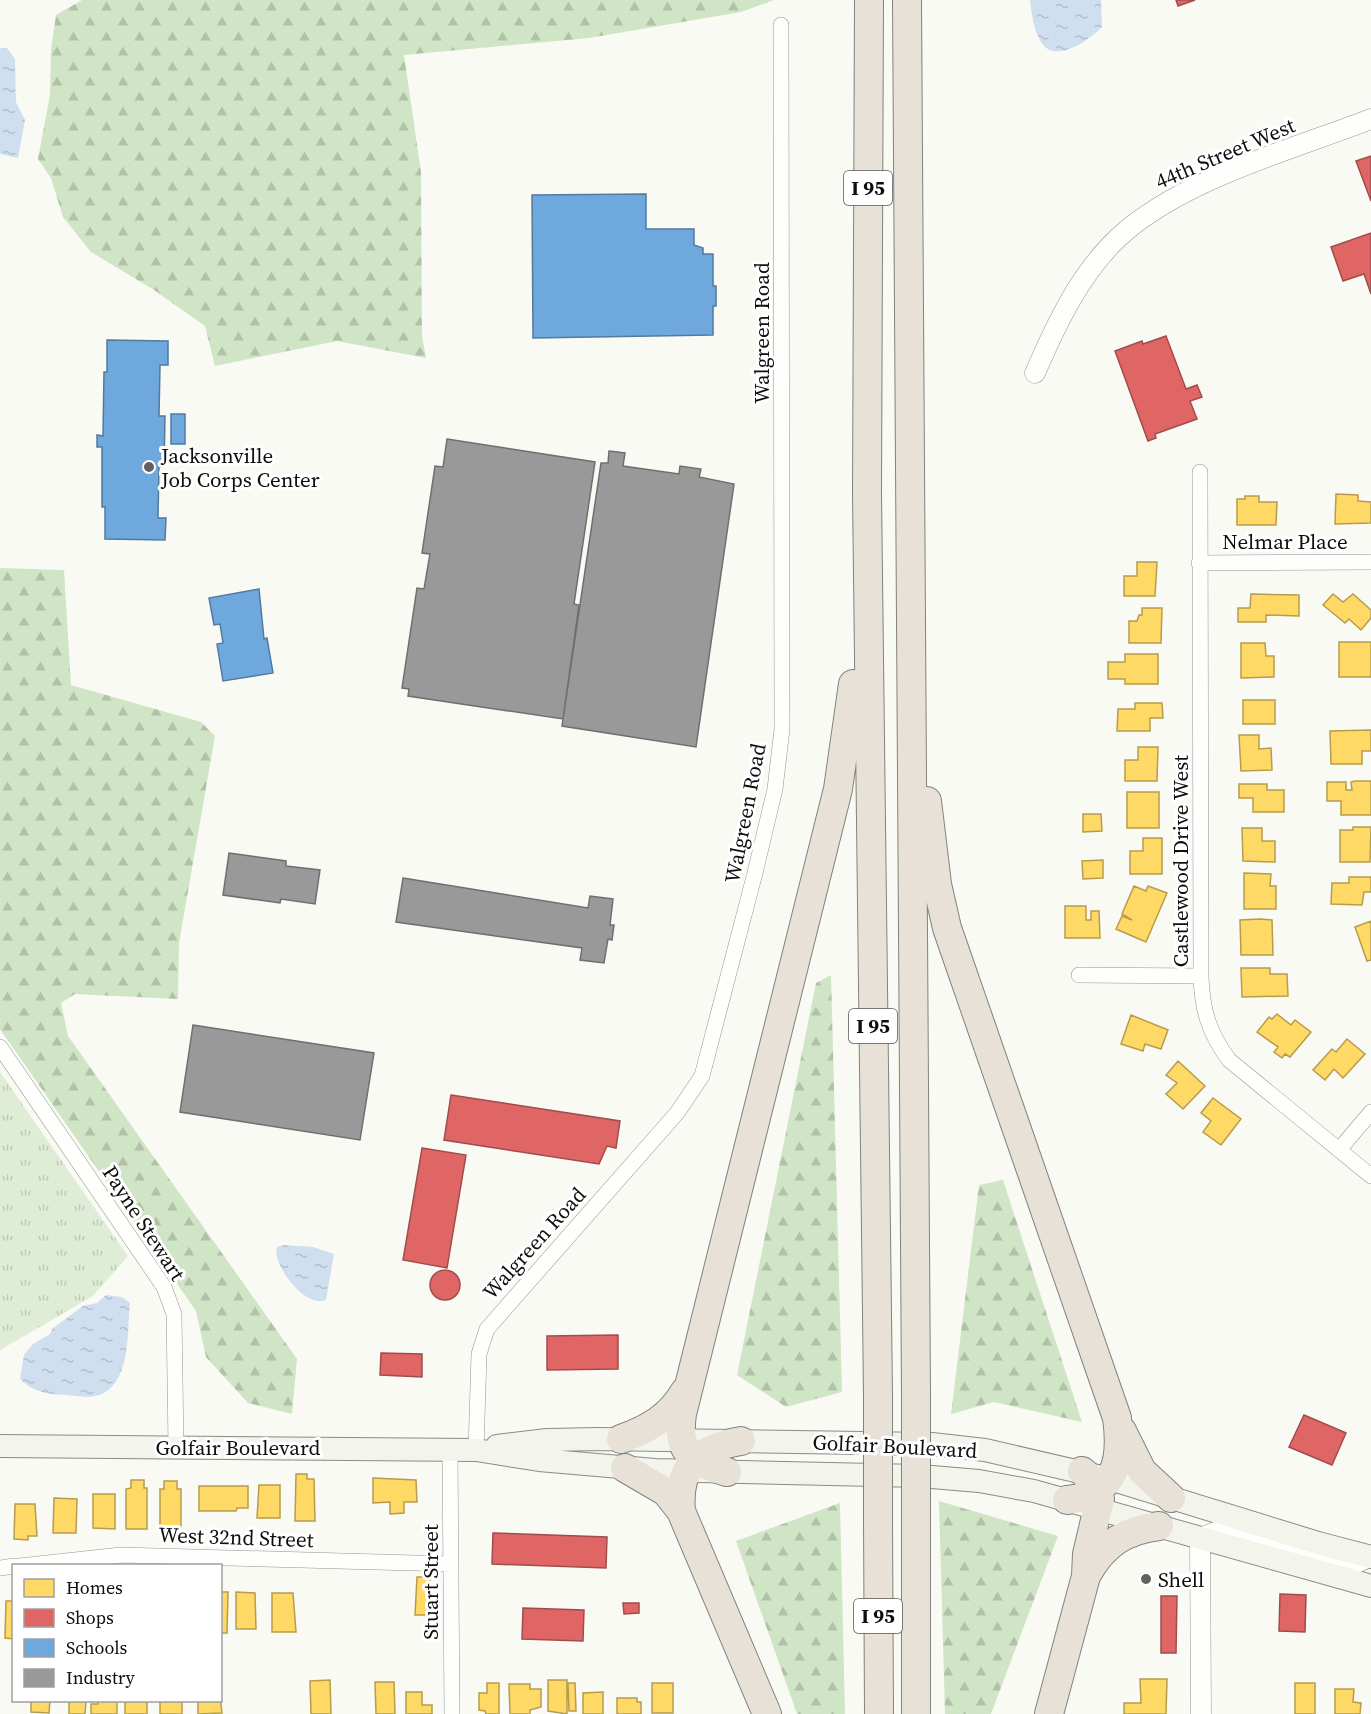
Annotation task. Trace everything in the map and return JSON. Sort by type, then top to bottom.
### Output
[{"type":"highway","name":"I 95","points":[[868,0],[867,492],[878,1396],[879,1714]]},
{"type":"highway","name":"I 95","points":[[907,0],[913,665],[910,806],[916,1396],[916,1714]]},
{"type":"highway","points":[[681,1511],[681,1484],[687,1457],[680,1426],[688,1386],[837,789],[851,708],[867,492]]},
{"type":"highway","points":[[913,665],[932,850],[947,928],[1117,1418],[1142,1471],[1171,1498]]},
{"type":"highway","points":[[621,1439],[646,1430],[666,1417],[688,1386]]},
{"type":"highway","points":[[1067,1500],[1084,1498],[1097,1487],[1119,1458],[1117,1418]]},
{"type":"highway","points":[[687,1457],[713,1447],[741,1441]]},
{"type":"highway","points":[[687,1457],[727,1472]]},
{"type":"highway","points":[[625,1468],[666,1492],[681,1511],[767,1714]]},
{"type":"highway","points":[[1086,1576],[1097,1487]]},
{"type":"highway","points":[[1048,1714],[1086,1576],[1095,1559],[1118,1538],[1142,1528],[1159,1526]]},
{"type":"main road","name":"Golfair Boulevard","points":[[0,1446],[532,1451],[621,1439],[687,1457]]},
{"type":"main road","name":"Golfair Boulevard","points":[[741,1441],[960,1446],[1012,1454],[1097,1487],[1159,1526],[1371,1586]]},
{"type":"main road","name":"Golfair Boulevard","points":[[532,1451],[625,1468],[687,1457]]},
{"type":"main road","name":"Golfair Boulevard","points":[[727,1472],[951,1478],[1034,1491],[1067,1500]]},
{"type":"main road","name":"Golfair Boulevard","points":[[1097,1487],[1171,1498],[1370,1555]]},
{"type":"street","name":"Walgreen Road","points":[[476,1450],[479,1354],[487,1329],[677,1113],[702,1076],[775,789],[782,729],[781,25]]},
{"type":"street","name":"44th Street West","points":[[1035,373],[1050,339],[1080,284],[1118,238],[1142,218],[1202,185],[1371,119]]},
{"type":"street","name":"Castlewood Drive West","points":[[1200,472],[1201,976],[1205,1018],[1218,1045],[1229,1060],[1371,1176]]},
{"type":"street","name":"Nelmar Place","points":[[1199,563],[1371,562]]},
{"type":"street","points":[[1079,975],[1201,976]]},
{"type":"street","name":"Payne Stewart","points":[[0,1047],[164,1287],[174,1314],[176,1446]]},
{"type":"street","points":[[1340,1150],[1371,1112]]},
{"type":"street","name":"Stuart Street","points":[[450,1450],[452,1714]]},
{"type":"street","points":[[1201,1714],[1200,1538],[1219,1531],[1335,1563],[1352,1565],[1370,1555]]},
{"type":"street","name":"West 32nd Street","points":[[38,1564],[121,1555],[451,1564]]},
{"type":"green space","points":[[82,0],[774,0],[741,12],[589,38],[404,55],[421,172],[422,336],[426,358],[337,341],[215,366],[205,326],[154,290],[91,252],[63,217],[51,178],[38,159],[50,95],[51,49],[56,15]]},
{"type":"green space","points":[[0,568],[64,570],[71,685],[201,722],[215,736],[179,943],[178,999],[75,994],[61,1003],[68,1036],[297,1359],[292,1414],[248,1403],[206,1357],[196,1311],[0,1029]]},
{"type":"green space","points":[[831,975],[842,1392],[786,1407],[737,1375],[816,983]]},
{"type":"green space","points":[[0,1072],[128,1256],[93,1296],[0,1350]]},
{"type":"green space","points":[[1003,1180],[1082,1422],[994,1402],[951,1414],[979,1185]]},
{"type":"green space","points":[[939,1501],[1058,1536],[991,1714],[945,1714]]},
{"type":"green space","points":[[840,1503],[845,1714],[797,1714],[736,1541]]},
{"type":"water","points":[[1030,0],[1101,0],[1102,27],[1081,44],[1072,48],[1055,51],[1047,48],[1036,32]]},
{"type":"water","points":[[0,48],[7,48],[15,59],[16,102],[25,120],[18,158],[0,154]]},
{"type":"water","points":[[284,1245],[313,1247],[334,1254],[326,1300],[317,1301],[308,1298],[284,1273],[276,1254],[277,1247]]},
{"type":"water","points":[[106,1295],[122,1297],[130,1303],[126,1353],[119,1376],[113,1386],[100,1395],[91,1397],[42,1392],[30,1387],[20,1379],[24,1355],[33,1344],[50,1334],[53,1328],[83,1306],[97,1303]]},
{"type":"building: Homes","points":[[1336,494],[1358,495],[1358,501],[1371,502],[1371,523],[1335,524]]},
{"type":"building: Homes","points":[[1245,496],[1259,496],[1259,502],[1277,502],[1276,525],[1237,525],[1237,499],[1245,499]]},
{"type":"building: Homes","points":[[1137,562],[1157,562],[1155,596],[1124,596],[1124,576],[1137,576]]},
{"type":"building: Homes","points":[[1251,594],[1299,595],[1299,616],[1266,615],[1266,622],[1238,622],[1238,608],[1250,608]]},
{"type":"building: Homes","points":[[1333,594],[1343,602],[1353,594],[1371,610],[1371,618],[1361,630],[1349,619],[1345,623],[1323,605]]},
{"type":"building: Homes","points":[[1142,608],[1162,608],[1161,643],[1129,643],[1129,621],[1137,621],[1139,615],[1142,615]]},
{"type":"building: Homes","points":[[1339,642],[1371,642],[1371,677],[1339,677]]},
{"type":"building: Homes","points":[[1241,643],[1265,643],[1266,656],[1274,656],[1274,677],[1241,678]]},
{"type":"building: Homes","points":[[1125,654],[1158,654],[1158,684],[1125,684],[1125,679],[1108,679],[1108,662],[1125,662]]},
{"type":"building: Homes","points":[[1243,700],[1275,700],[1275,724],[1243,724]]},
{"type":"building: Homes","points":[[1135,703],[1162,703],[1163,718],[1150,718],[1150,731],[1117,731],[1118,709],[1135,709]]},
{"type":"building: Homes","points":[[1371,730],[1371,751],[1362,751],[1362,764],[1331,764],[1330,731]]},
{"type":"building: Homes","points":[[1239,735],[1259,735],[1259,749],[1271,748],[1272,770],[1241,771]]},
{"type":"building: Homes","points":[[1138,747],[1158,747],[1157,781],[1125,781],[1125,760],[1138,760]]},
{"type":"building: Homes","points":[[1371,781],[1371,815],[1341,815],[1341,801],[1327,801],[1327,782],[1346,782],[1346,790],[1352,790],[1351,782]]},
{"type":"building: Homes","points":[[1239,784],[1267,784],[1267,790],[1284,790],[1284,812],[1253,812],[1253,798],[1239,798]]},
{"type":"building: Homes","points":[[1127,792],[1159,792],[1159,828],[1127,828]]},
{"type":"building: Homes","points":[[1083,814],[1101,814],[1102,831],[1083,832]]},
{"type":"building: Homes","points":[[1353,827],[1371,827],[1370,862],[1340,862],[1340,830],[1353,830]]},
{"type":"building: Homes","points":[[1242,828],[1262,828],[1262,841],[1275,841],[1275,862],[1243,861]]},
{"type":"building: Homes","points":[[1143,838],[1162,838],[1162,874],[1130,874],[1130,851],[1143,851]]},
{"type":"building: Homes","points":[[1103,860],[1103,878],[1083,879],[1082,861]]},
{"type":"building: Homes","points":[[1244,873],[1271,874],[1270,886],[1276,886],[1276,909],[1244,909]]},
{"type":"building: Homes","points":[[1349,877],[1371,877],[1371,892],[1364,892],[1362,905],[1331,904],[1332,883],[1349,883]]},
{"type":"building: Homes","points":[[1134,886],[1146,891],[1148,886],[1167,893],[1146,942],[1116,929],[1122,916],[1132,920],[1122,914]]},
{"type":"building: Homes","points":[[1065,906],[1086,906],[1086,920],[1091,920],[1091,911],[1099,911],[1100,938],[1065,938]]},
{"type":"building: Homes","points":[[1240,920],[1272,920],[1273,955],[1241,955]]},
{"type":"building: Homes","points":[[1371,921],[1371,960],[1367,961],[1355,927]]},
{"type":"building: Homes","points":[[1241,968],[1270,968],[1270,974],[1287,974],[1288,996],[1242,997]]},
{"type":"building: Homes","points":[[1277,1014],[1291,1025],[1295,1020],[1311,1032],[1290,1057],[1285,1054],[1282,1058],[1274,1052],[1278,1047],[1257,1032],[1269,1017],[1272,1019]]},
{"type":"building: Homes","points":[[1131,1015],[1168,1030],[1161,1049],[1145,1044],[1143,1051],[1121,1044]]},
{"type":"building: Homes","points":[[1347,1039],[1365,1054],[1343,1078],[1334,1069],[1325,1080],[1313,1070],[1332,1049],[1336,1052]]},
{"type":"building: Homes","points":[[1178,1061],[1205,1086],[1183,1109],[1166,1094],[1177,1083],[1166,1075]]},
{"type":"building: Homes","points":[[1213,1098],[1241,1119],[1221,1145],[1203,1132],[1211,1121],[1201,1113]]},
{"type":"building: Homes","points":[[296,1474],[307,1474],[307,1479],[314,1479],[315,1521],[295,1521]]},
{"type":"building: Homes","points":[[373,1478],[416,1480],[417,1502],[404,1502],[404,1513],[390,1514],[390,1502],[373,1503]]},
{"type":"building: Homes","points":[[131,1480],[144,1480],[144,1488],[147,1488],[147,1529],[126,1529],[126,1489],[131,1488]]},
{"type":"building: Homes","points":[[164,1481],[177,1481],[177,1489],[181,1489],[181,1530],[160,1530],[160,1489],[164,1489]]},
{"type":"building: Homes","points":[[259,1485],[280,1485],[280,1518],[257,1518]]},
{"type":"building: Homes","points":[[199,1486],[248,1486],[248,1508],[237,1508],[236,1511],[199,1511]]},
{"type":"building: Homes","points":[[93,1494],[115,1494],[115,1529],[93,1528]]},
{"type":"building: Homes","points":[[54,1498],[77,1499],[76,1533],[53,1533]]},
{"type":"building: Homes","points":[[15,1504],[35,1504],[37,1536],[28,1536],[28,1540],[14,1539]]},
{"type":"building: Homes","points":[[417,1577],[430,1577],[430,1611],[426,1611],[426,1615],[415,1615]]},
{"type":"building: Homes","points":[[222,1592],[228,1592],[227,1633],[222,1633]]},
{"type":"building: Homes","points":[[236,1592],[255,1593],[256,1629],[236,1629]]},
{"type":"building: Homes","points":[[272,1593],[293,1593],[296,1632],[272,1632]]},
{"type":"building: Homes","points":[[6,1601],[12,1601],[12,1639],[5,1638]]},
{"type":"building: Homes","points":[[1140,1679],[1167,1679],[1166,1714],[1124,1714],[1124,1703],[1141,1703]]},
{"type":"building: Homes","points":[[330,1680],[331,1714],[311,1714],[310,1681]]},
{"type":"building: Homes","points":[[548,1680],[567,1680],[567,1714],[548,1711]]},
{"type":"building: Homes","points":[[375,1682],[394,1682],[395,1714],[376,1714]]},
{"type":"building: Homes","points":[[487,1683],[499,1683],[499,1714],[486,1714],[485,1711],[479,1710],[479,1693],[487,1693]]},
{"type":"building: Homes","points":[[568,1683],[575,1683],[576,1711],[569,1711]]},
{"type":"building: Homes","points":[[652,1683],[673,1683],[673,1713],[652,1713]]},
{"type":"building: Homes","points":[[1295,1683],[1315,1683],[1315,1714],[1295,1714]]},
{"type":"building: Homes","points":[[509,1684],[530,1684],[530,1689],[541,1689],[541,1707],[530,1710],[530,1714],[510,1714]]},
{"type":"building: Homes","points":[[1335,1689],[1354,1689],[1353,1702],[1361,1703],[1360,1714],[1335,1714]]},
{"type":"building: Homes","points":[[406,1692],[422,1692],[422,1705],[432,1705],[432,1714],[406,1714]]},
{"type":"building: Homes","points":[[603,1692],[603,1714],[583,1714],[583,1693]]},
{"type":"building: Homes","points":[[617,1698],[637,1698],[637,1702],[641,1702],[641,1714],[617,1714]]},
{"type":"building: Homes","points":[[31,1702],[50,1702],[49,1713],[31,1712]]},
{"type":"building: Homes","points":[[69,1702],[86,1702],[85,1714],[69,1714]]},
{"type":"building: Homes","points":[[98,1702],[117,1702],[117,1714],[91,1714],[91,1704],[98,1704]]},
{"type":"building: Homes","points":[[125,1702],[147,1702],[147,1714],[125,1714]]},
{"type":"building: Homes","points":[[160,1702],[182,1702],[182,1714],[160,1714]]},
{"type":"building: Homes","points":[[198,1702],[221,1702],[222,1713],[198,1714]]},
{"type":"building: Shops","points":[[1176,0],[1195,0],[1178,6]]},
{"type":"building: Shops","points":[[1371,156],[1371,201],[1356,161]]},
{"type":"building: Shops","points":[[1371,233],[1371,294],[1364,274],[1343,281],[1331,247]]},
{"type":"building: Shops","points":[[1166,336],[1186,389],[1197,385],[1202,397],[1190,401],[1197,419],[1155,434],[1156,438],[1148,441],[1115,351],[1142,341],[1143,344]]},
{"type":"building: Shops","points":[[451,1095],[620,1121],[616,1148],[607,1146],[599,1164],[444,1140]]},
{"type":"building: Shops","points":[[422,1148],[466,1155],[447,1268],[403,1260]]},
{"type":"building: Shops","points":[[445,1270],[456,1274],[460,1285],[456,1296],[445,1300],[434,1296],[430,1285],[434,1274]]},
{"type":"building: Shops","points":[[618,1335],[618,1369],[547,1370],[547,1336]]},
{"type":"building: Shops","points":[[381,1353],[422,1354],[422,1377],[380,1375]]},
{"type":"building: Shops","points":[[1304,1415],[1346,1433],[1332,1465],[1289,1447]]},
{"type":"building: Shops","points":[[493,1533],[607,1537],[606,1568],[492,1564]]},
{"type":"building: Shops","points":[[1280,1594],[1306,1595],[1305,1632],[1279,1631]]},
{"type":"building: Shops","points":[[1161,1596],[1177,1596],[1176,1653],[1161,1653]]},
{"type":"building: Shops","points":[[623,1603],[639,1603],[639,1613],[624,1614]]},
{"type":"building: Shops","points":[[523,1608],[584,1610],[583,1641],[522,1639]]},
{"type":"building: Schools","points":[[646,194],[646,229],[694,229],[694,245],[703,248],[703,254],[713,254],[713,286],[716,286],[716,306],[713,306],[713,335],[533,338],[532,195]]},
{"type":"building: Schools","points":[[107,340],[168,341],[168,365],[160,365],[159,416],[165,416],[164,467],[159,467],[158,518],[166,518],[165,540],[105,539],[105,507],[102,507],[102,447],[97,447],[97,435],[103,436]]},
{"type":"building: Schools","points":[[171,414],[185,414],[185,444],[171,444]]},
{"type":"building: Schools","points":[[259,589],[264,639],[267,638],[273,673],[223,681],[217,644],[223,643],[220,624],[214,625],[209,598]]},
{"type":"building: Industry","points":[[447,439],[595,462],[574,604],[579,605],[563,719],[408,696],[409,689],[402,688],[417,588],[424,589],[430,554],[422,553],[435,466],[443,467]]},
{"type":"building: Industry","points":[[609,451],[625,453],[623,466],[679,474],[680,466],[701,469],[699,477],[734,484],[696,747],[562,726],[601,463],[608,463]]},
{"type":"building: Industry","points":[[229,853],[286,861],[286,866],[320,870],[315,904],[281,899],[280,903],[223,895]]},
{"type":"building: Industry","points":[[403,878],[588,908],[590,896],[613,899],[610,925],[614,925],[612,940],[608,939],[604,963],[580,960],[582,948],[396,922]]},
{"type":"building: Industry","points":[[193,1025],[374,1053],[360,1140],[180,1112]]},
{"type":"place","name":"Jacksonville Job Corps Center","points":[[149,467]]},
{"type":"place","name":"Shell","points":[[1146,1579]]}]
